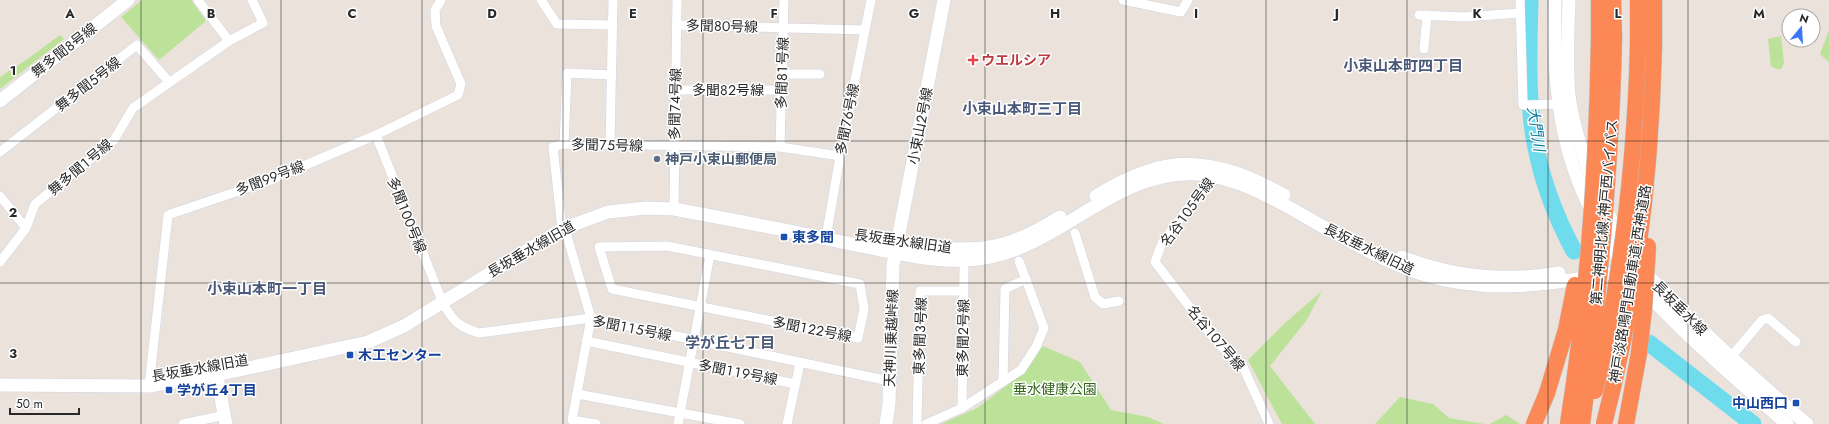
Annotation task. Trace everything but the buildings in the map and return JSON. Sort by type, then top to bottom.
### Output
[{"type":"highway","name":"第二神明北線;神戸西バイパス","points":[[1582,424],[1592,351],[1608,174],[1606,39],[1599,0]]},
{"type":"highway","name":"第二神明北線;神戸西バイパス","points":[[1570,424],[1589,242],[1597,119],[1606,39],[1614,0]]},
{"type":"highway","name":"神戸淡路鳴門自動車道;西神道路","points":[[1638,0],[1646,47]]},
{"type":"highway","name":"神戸淡路鳴門自動車道;西神道路","points":[[1604,424],[1620,354],[1641,231],[1648,174],[1644,106],[1646,47],[1654,0]]},
{"type":"highway","points":[[1534,424],[1547,393],[1558,357],[1572,300],[1584,226],[1606,39]]},
{"type":"highway","points":[[1570,424],[1585,387],[1604,319],[1644,106]]},
{"type":"highway","points":[[1626,424],[1639,353],[1644,309],[1649,208],[1644,106]]},
{"type":"highway","name":"神戸淡路鳴門自動車道;西神道路","points":[[1587,424],[1605,351],[1616,291],[1632,174],[1644,106]]},
{"type":"highway","points":[[1570,424],[1594,371],[1627,265]]},
{"type":"highway","points":[[1608,424],[1627,265]]},
{"type":"street","name":"舞多聞８号線","points":[[0,101],[128,0]]},
{"type":"street","points":[[198,0],[229,40]]},
{"type":"street","name":"舞多聞１号線","points":[[0,262],[25,227],[36,204],[114,140],[133,108],[229,40],[263,23],[252,0]]},
{"type":"street","name":"多聞９９号線","points":[[150,382],[168,215],[268,180],[376,135],[458,95],[461,84],[436,26],[435,10],[441,0]]},
{"type":"street","points":[[541,0],[557,24],[613,25]]},
{"type":"street","points":[[610,145],[613,0]]},
{"type":"street","name":"多聞７４号線","points":[[674,205],[677,0]]},
{"type":"street","name":"多聞８１号線","points":[[780,147],[784,0]]},
{"type":"street","name":"多聞７６号線","points":[[827,234],[840,156],[871,0]]},
{"type":"street","name":"小束山２号線","points":[[896,248],[944,0]]},
{"type":"street","points":[[1123,0],[1136,1],[1181,12],[1188,0]]},
{"type":"street","points":[[1520,0],[1523,105],[1558,104]]},
{"type":"street","name":"長坂垂水線","points":[[1555,0],[1554,47],[1558,104],[1566,148],[1584,196],[1606,240],[1663,312],[1722,367],[1787,424]]},
{"type":"street","name":"長坂垂水線","points":[[1569,0],[1567,47],[1569,95],[1579,144],[1596,191],[1618,233],[1627,265],[1675,304],[1731,357],[1807,424]]},
{"type":"street","points":[[1424,49],[1423,15],[1464,17],[1520,13]]},
{"type":"street","name":"多聞８０号線","points":[[676,25],[864,30]]},
{"type":"street","name":"舞多聞５号線","points":[[0,152],[137,45],[169,82]]},
{"type":"street","points":[[564,144],[567,73],[612,75]]},
{"type":"street","points":[[782,74],[820,74]]},
{"type":"street","name":"多聞８２号線","points":[[675,90],[782,90]]},
{"type":"street","name":"多聞１００号線","points":[[376,135],[422,252],[442,297]]},
{"type":"street","name":"多聞７５号線","points":[[563,229],[552,147],[564,144],[780,147],[840,156]]},
{"type":"street","name":"長坂垂水線旧道","points":[[0,385],[150,382],[368,342],[404,326],[442,297],[563,229],[608,212],[674,205],[896,248],[923,258],[958,260],[988,258],[1017,250],[1031,244],[1114,195],[1145,181],[1172,174],[1200,174],[1216,172],[1234,182],[1259,192],[1388,261],[1421,274],[1446,280],[1492,286],[1528,286],[1627,265]]},
{"type":"street","name":"名谷１０５号線","points":[[1167,278],[1155,262],[1162,243],[1216,172]]},
{"type":"street","points":[[0,196],[25,227]]},
{"type":"street","points":[[563,229],[591,318],[572,420],[596,424]]},
{"type":"street","points":[[1075,232],[1095,297],[1103,304],[1119,301]]},
{"type":"street","name":"多聞１２２号線","points":[[667,246],[860,284],[864,309],[858,338],[700,306],[612,289],[599,247],[667,246]]},
{"type":"street","name":"天神川乗越峠線","points":[[886,424],[889,404],[893,265],[896,248]]},
{"type":"street","points":[[678,424],[710,254]]},
{"type":"street","points":[[926,424],[962,408],[1020,370],[1036,347],[1044,328],[1019,261]]},
{"type":"street","name":"東多聞２号線","points":[[962,408],[964,268]]},
{"type":"street","name":"名谷１０７号線","points":[[1167,278],[1215,340],[1244,369],[1269,424]]},
{"type":"street","points":[[1003,381],[1004,289],[1026,279]]},
{"type":"street","name":"東多聞３号線","points":[[917,424],[920,291],[964,291]]},
{"type":"street","name":"多聞１１５号線","points":[[442,297],[451,317],[460,326],[479,333],[591,318],[889,381]]},
{"type":"street","points":[[1731,357],[1762,320],[1768,318],[1796,342]]},
{"type":"street","name":"多聞１１９号線","points":[[586,341],[795,384]]},
{"type":"street","points":[[787,424],[800,363]]},
{"type":"street","points":[[183,424],[226,420],[216,371]]},
{"type":"street","name":"長坂垂水線旧道","points":[[0,377],[150,382]]},
{"type":"street","points":[[577,394],[740,424]]},
{"type":"green space","points":[[142,0],[191,0],[206,21],[159,60],[121,17]]},
{"type":"green space","points":[[1829,30],[1829,62],[1820,54]]},
{"type":"green space","points":[[60,35],[64,39],[0,89],[0,77]]},
{"type":"green space","points":[[1781,36],[1781,48],[1782,48],[1784,63],[1781,69],[1776,69],[1771,66],[1768,39]]},
{"type":"green space","points":[[1322,291],[1306,321],[1270,366],[1315,424],[1282,424],[1248,360],[1285,323]]},
{"type":"green space","name":"垂水健康公園","points":[[1043,346],[1080,362],[1111,410],[1148,417],[1164,424],[941,424],[977,408],[1022,374]]},
{"type":"green space","points":[[1400,397],[1433,404],[1449,418],[1485,424],[1375,424]]},
{"type":"green space","points":[[1506,415],[1519,424],[1490,424]]},
{"type":"waterway","name":"大門川","points":[[1530,0],[1529,82],[1533,131],[1539,162],[1548,192],[1574,251]]},
{"type":"waterway","name":"大門川","points":[[1649,343],[1753,424]]},
{"type":"place","name":"ウエルシア","points":[[973,60]]},
{"type":"place","name":"神戸小束山郵便局","points":[[657,159]]},
{"type":"place","name":"東多聞","points":[[784,237]]},
{"type":"place","name":"木工センター","points":[[350,355]]},
{"type":"place","name":"学が丘4丁目","points":[[169,390]]},
{"type":"place","name":"中山西口","points":[[1796,403]]},
{"type":"district","name":"小束山本町四丁目","points":[[1403,66]]},
{"type":"district","name":"小束山本町三丁目","points":[[1022,109]]},
{"type":"district","name":"小束山本町一丁目","points":[[267,289]]},
{"type":"district","name":"学が丘七丁目","points":[[730,343]]}]
